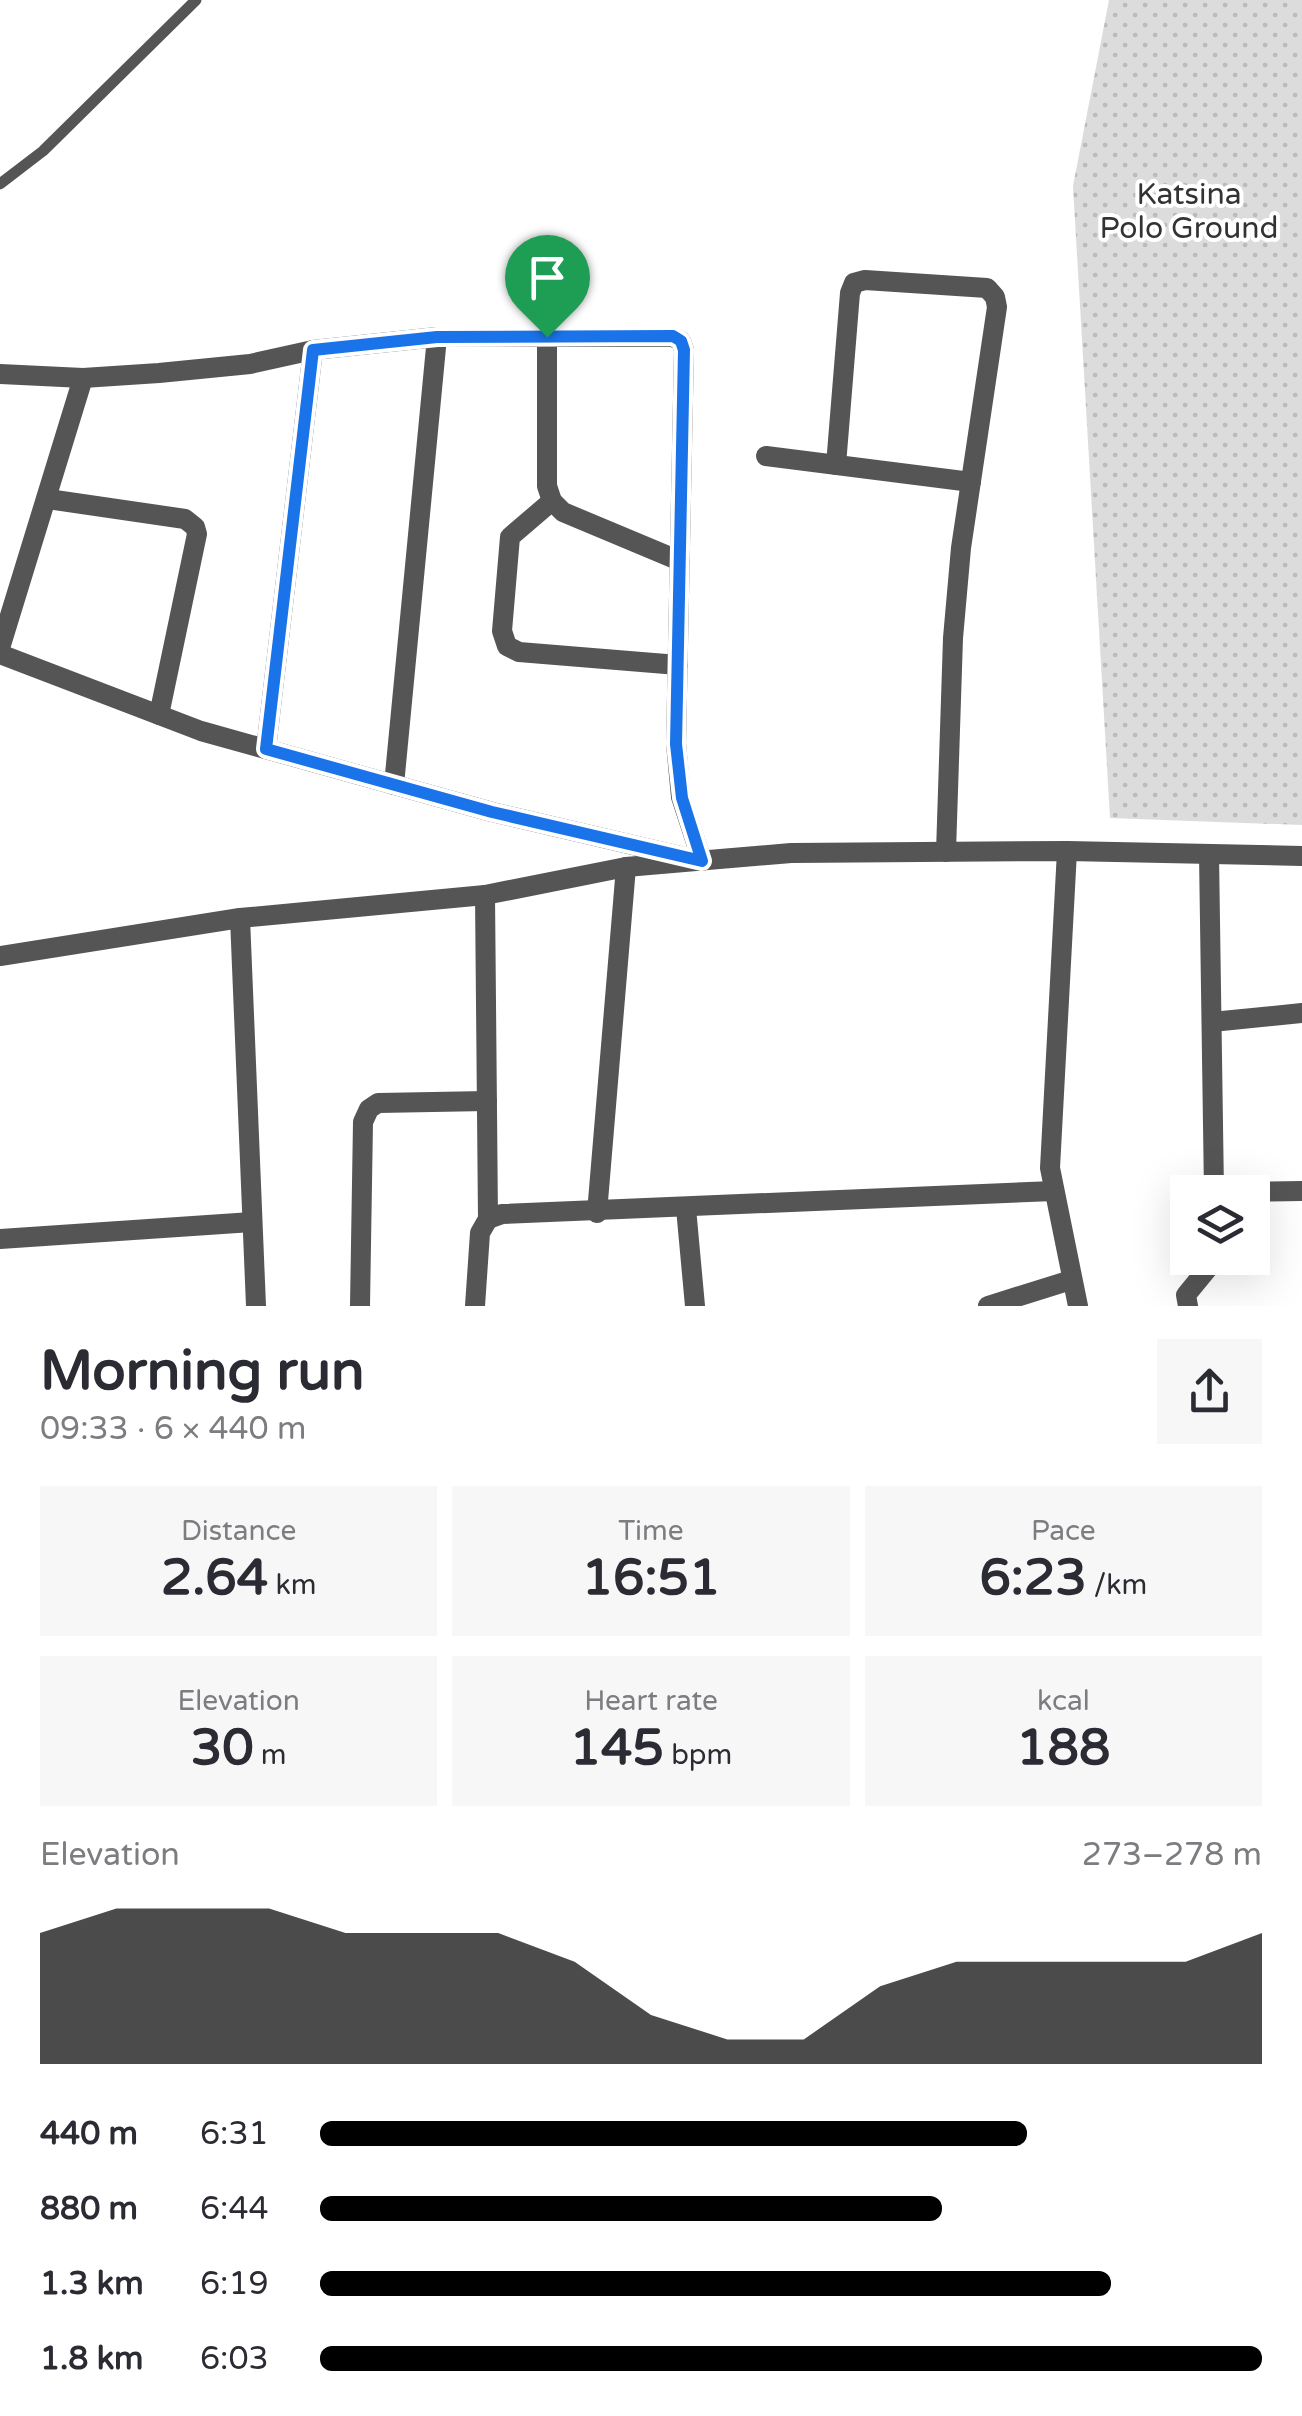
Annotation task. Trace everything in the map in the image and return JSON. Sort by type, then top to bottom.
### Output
[{"type":"street","points":[[836,465],[854,283],[865,280],[987,288],[997,308],[953,638],[946,852]]},
{"type":"street","points":[[0,374],[83,378],[250,364],[313,350],[437,337],[673,336],[681,341],[684,350],[676,744],[682,798],[702,861]]},
{"type":"street","points":[[394,785],[437,337]]},
{"type":"street","points":[[547,337],[547,486],[552,501],[563,512],[680,562]]},
{"type":"street","points":[[266,749],[313,350]]},
{"type":"street","points":[[83,378],[0,651],[159,715],[266,749],[492,812],[702,861]]},
{"type":"street","points":[[766,456],[971,482]]},
{"type":"street","points":[[48,499],[186,519],[195,526],[198,534],[159,715]]},
{"type":"street","points":[[552,501],[510,538],[502,632],[507,646],[519,652],[678,665]]},
{"type":"street","points":[[1066,851],[1050,1168],[1078,1306]]},
{"type":"street","points":[[0,956],[240,918],[484,895],[626,868],[791,854],[1066,851],[1302,856]]},
{"type":"street","points":[[1209,854],[1214,1175]]},
{"type":"street","points":[[597,1213],[626,868]]},
{"type":"street","points":[[475,1306],[480,1234],[488,1219],[484,895]]},
{"type":"street","points":[[240,918],[256,1306]]},
{"type":"street","points":[[1212,1022],[1302,1013]]},
{"type":"street","points":[[360,1306],[363,1122],[369,1109],[378,1103],[487,1101]]},
{"type":"street","points":[[1270,1191],[1302,1190]]},
{"type":"street","points":[[488,1219],[502,1214],[1054,1191]]},
{"type":"street","points":[[686,1208],[695,1306]]},
{"type":"street","points":[[0,1240],[252,1222]]},
{"type":"street","points":[[1188,1306],[1186,1295],[1202,1275]]},
{"type":"street","points":[[988,1306],[1071,1280]]},
{"type":"lane","points":[[0,184],[43,151],[196,0]]},
{"type":"green space","name":"Katsina Polo Ground","points":[[1109,0],[1302,0],[1302,825],[1110,818],[1073,186]]},
{"type":"route","points":[[673,336],[681,341],[684,350],[676,744],[682,798],[702,861],[492,812],[266,749],[313,350],[437,337],[547,337],[673,336]]}]
